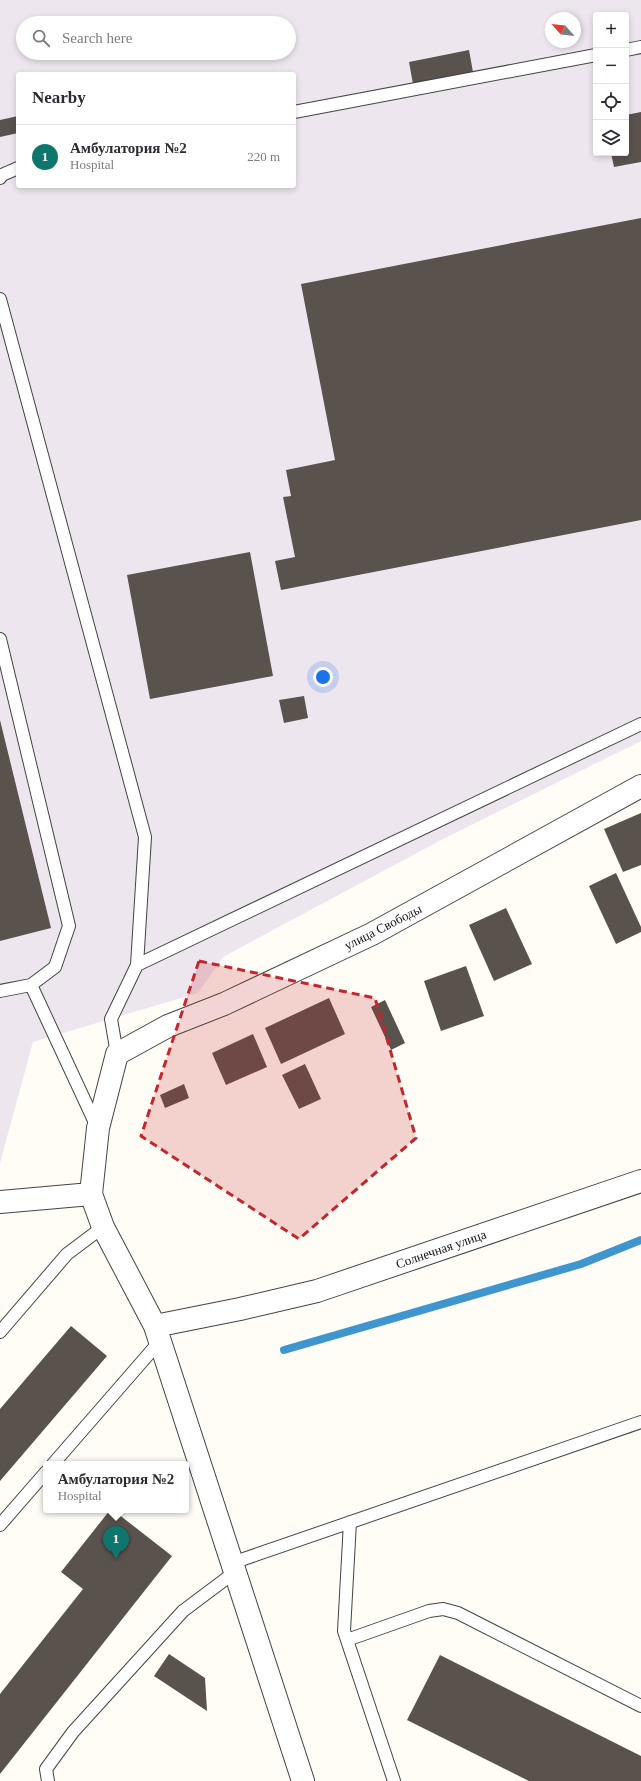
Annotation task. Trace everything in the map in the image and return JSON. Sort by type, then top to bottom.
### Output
[{"type":"street","name":"улица Свободы","points":[[117,1054],[168,1026],[224,1004],[372,934],[641,786]]},
{"type":"street","points":[[117,1054],[98,1128],[91,1194],[102,1227],[158,1334],[303,1781]]},
{"type":"street","name":"Солнечная улица","points":[[158,1334],[240,1309],[317,1291],[641,1181]]},
{"type":"street","points":[[0,1202],[91,1194]]},
{"type":"lane","points":[[629,49],[641,47]]},
{"type":"lane","points":[[296,112],[593,57]]},
{"type":"lane","points":[[0,178],[2,175],[16,169]]},
{"type":"lane","points":[[0,298],[145,837],[137,965],[111,1019],[117,1054]]},
{"type":"lane","points":[[0,639],[69,926],[55,967],[31,985],[0,991]]},
{"type":"lane","points":[[137,965],[641,724]]},
{"type":"lane","points":[[31,985],[98,1128]]},
{"type":"lane","points":[[0,1332],[67,1254],[102,1227]]},
{"type":"lane","points":[[55,1461],[158,1334]]},
{"type":"lane","points":[[48,1781],[46,1769],[73,1732],[183,1612],[234,1568],[350,1522],[641,1422]]},
{"type":"lane","points":[[0,1525],[43,1475]]},
{"type":"lane","points":[[350,1522],[344,1631],[394,1781]]},
{"type":"lane","points":[[346,1640],[429,1611],[443,1609],[458,1613],[641,1706]]},
{"type":"highlighted area","points":[[199,961],[375,998],[416,1138],[299,1239],[141,1136]]},
{"type":"shaded area","points":[[0,0],[641,0],[641,741],[441,840],[223,957],[198,993],[33,1042],[0,1163]]},
{"type":"building","points":[[469,50],[473,72],[413,84],[409,62]]},
{"type":"building","points":[[641,112],[641,162],[614,167],[612,156],[629,156],[629,114]]},
{"type":"building","points":[[16,116],[16,133],[0,137],[0,120]]},
{"type":"building","points":[[641,218],[641,520],[281,590],[275,561],[295,557],[283,497],[291,496],[286,470],[335,460],[301,284]]},
{"type":"building","points":[[250,552],[273,676],[150,699],[127,575]]},
{"type":"building","points":[[304,696],[308,718],[284,723],[279,700]]},
{"type":"building","points":[[0,720],[51,928],[0,941]]},
{"type":"building","points":[[641,813],[641,865],[623,872],[604,829]]},
{"type":"building","points":[[616,873],[641,927],[641,932],[616,944],[589,886]]},
{"type":"building","points":[[506,908],[532,964],[494,981],[469,925]]},
{"type":"building","points":[[466,966],[484,1016],[441,1031],[424,981]]},
{"type":"building","points":[[329,998],[345,1034],[281,1064],[265,1028]]},
{"type":"building","points":[[385,1000],[405,1043],[391,1050],[371,1007]]},
{"type":"building","points":[[253,1034],[267,1067],[226,1085],[212,1053]]},
{"type":"building","points":[[305,1064],[321,1099],[299,1109],[282,1075]]},
{"type":"building","points":[[184,1084],[189,1098],[165,1108],[160,1095]]},
{"type":"building","points":[[71,1326],[107,1356],[0,1481],[0,1409]]},
{"type":"building","points":[[108,1513],[117,1513],[172,1556],[0,1774],[0,1694],[83,1589],[61,1572]]},
{"type":"building","points":[[169,1654],[205,1678],[207,1711],[154,1676]]},
{"type":"building","points":[[440,1655],[641,1756],[641,1781],[529,1781],[407,1720]]},
{"type":"waterway","points":[[284,1350],[581,1264],[641,1240]]},
{"type":"place","name":"Амбулатория №2","points":[[116,1559]]}]
